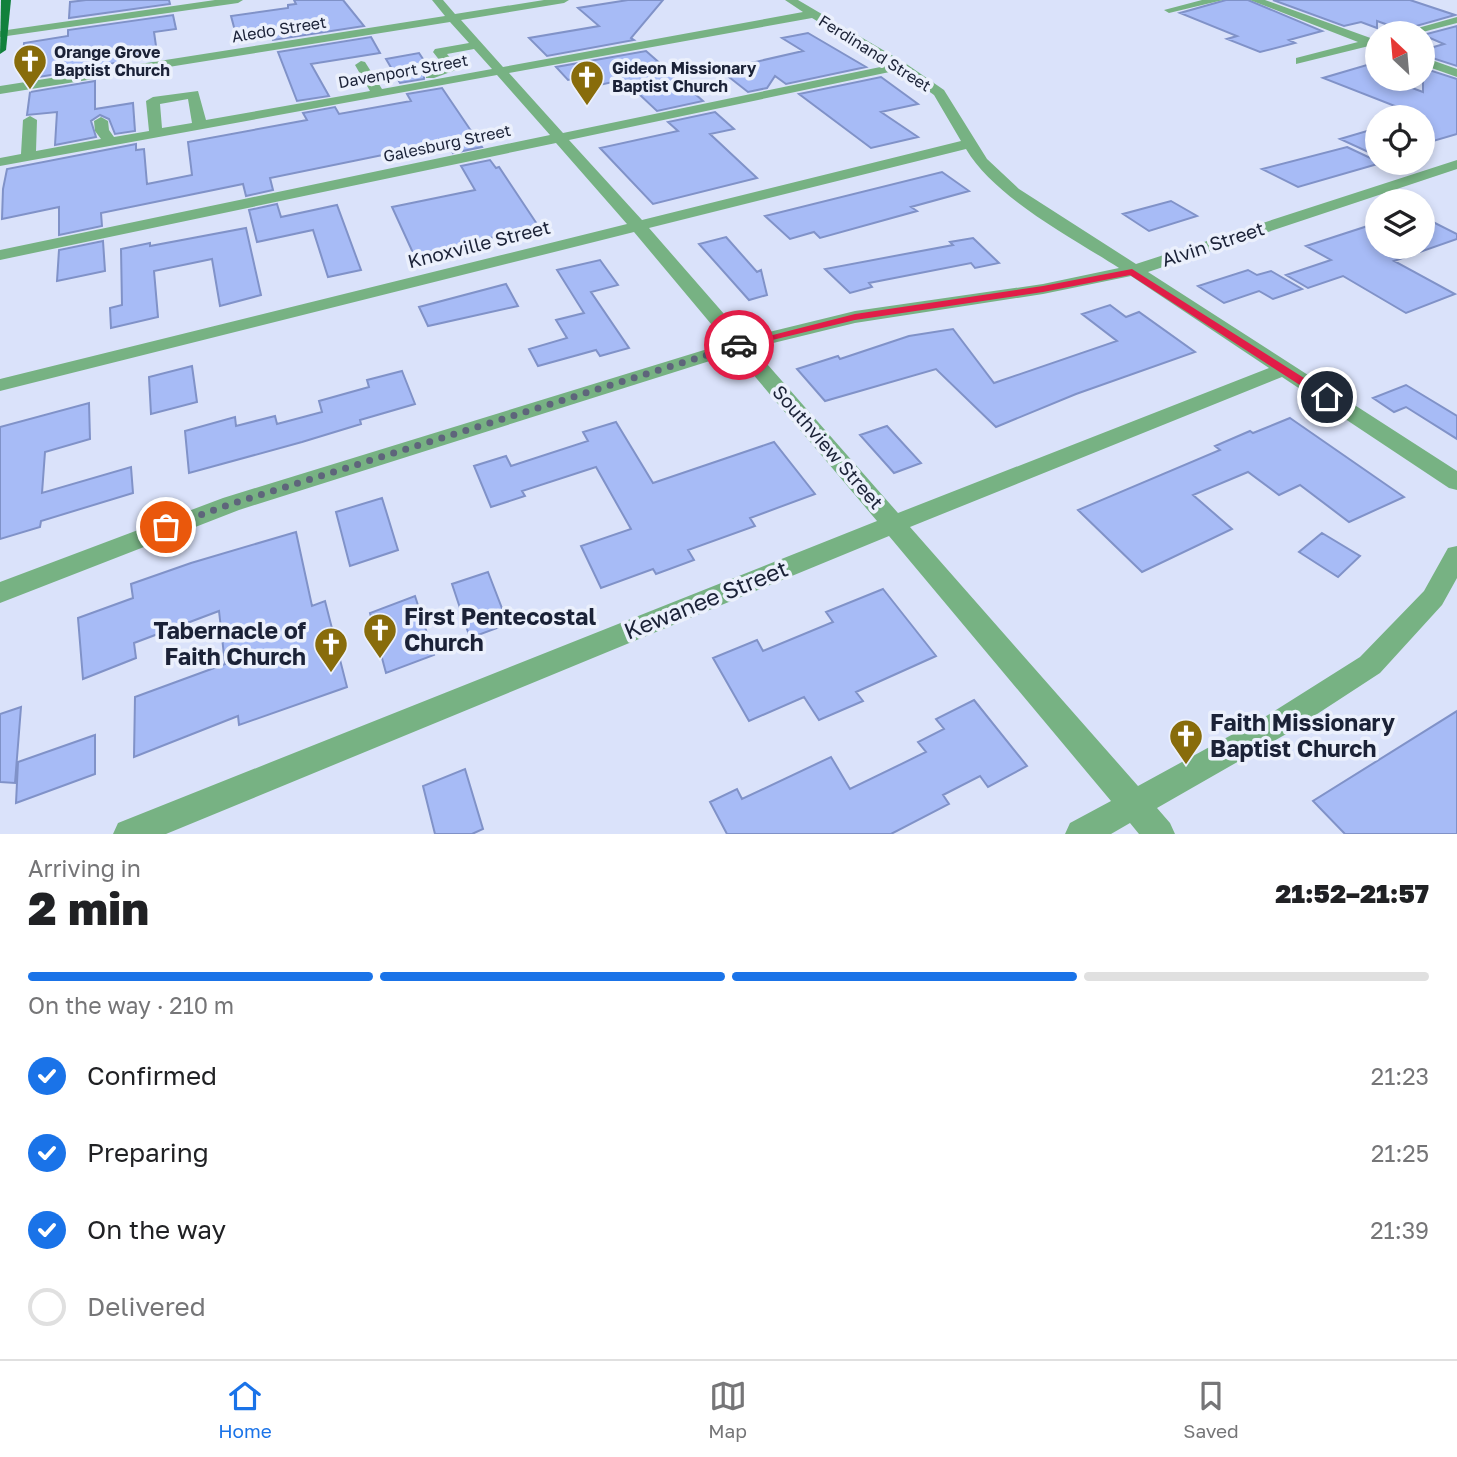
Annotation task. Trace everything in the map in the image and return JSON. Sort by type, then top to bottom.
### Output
[{"type":"main road","points":[[0,50],[6,0]]},
{"type":"street","points":[[1,34],[238,0]]},
{"type":"street","name":"Southview Street","points":[[437,0],[638,226],[1159,834]]},
{"type":"street","name":"Aledo Street","points":[[0,90],[564,0]]},
{"type":"street","name":"Ferdinand Street","points":[[790,0],[901,66],[939,93],[981,162],[1014,192],[1457,482]]},
{"type":"street","points":[[1169,10],[1218,0]]},
{"type":"street","points":[[1255,0],[1365,39]]},
{"type":"street","name":"Davenport Street","points":[[0,162],[200,126],[375,89],[499,71],[813,14]]},
{"type":"street","points":[[1435,26],[1457,20]]},
{"type":"street","points":[[444,77],[452,67],[439,52],[478,45]]},
{"type":"street","points":[[1300,61],[1365,45]]},
{"type":"street","points":[[360,65],[375,89]]},
{"type":"street","points":[[1435,65],[1457,73]]},
{"type":"street","name":"Galesburg Street","points":[[0,256],[901,66]]},
{"type":"street","points":[[156,134],[153,101],[193,94],[200,126]]},
{"type":"street","points":[[28,157],[30,120]]},
{"type":"street","points":[[101,121],[103,131],[111,142]]},
{"type":"street","name":"Knoxville Street","points":[[0,385],[968,144]]},
{"type":"street","name":"Alvin Street","points":[[0,593],[231,504],[740,345],[855,317],[1043,289],[1132,271],[1457,164]]},
{"type":"street","name":"Kewanee Street","points":[[129,834],[1284,369]]},
{"type":"street","points":[[1081,834],[1278,724],[1370,665],[1433,598],[1457,555]]},
{"type":"building","points":[[169,0],[170,4],[69,18],[70,2]]},
{"type":"building","points":[[294,0],[343,0],[364,26],[273,40],[272,37],[238,42],[231,16],[288,8],[288,5],[296,4]]},
{"type":"building","points":[[628,0],[663,0],[631,38],[634,40],[547,56],[529,38],[599,26],[578,8]]},
{"type":"building","points":[[1226,0],[1248,0],[1322,31],[1289,40],[1295,43],[1260,52],[1227,39],[1237,36],[1180,13]]},
{"type":"building","points":[[1273,0],[1410,0],[1455,15],[1434,21],[1365,21],[1365,24],[1344,26]]},
{"type":"building","points":[[173,15],[176,29],[154,32],[157,53],[95,68],[32,78],[33,69],[22,71],[24,43],[68,36],[68,30]]},
{"type":"building","points":[[1457,26],[1457,66],[1435,59],[1435,47],[1444,44],[1435,40],[1435,32]]},
{"type":"building","points":[[808,33],[866,67],[786,84],[775,76],[767,88],[748,92],[720,70],[803,51],[782,38]]},
{"type":"building","points":[[371,37],[380,53],[311,64],[329,96],[297,101],[278,52]]},
{"type":"building","points":[[646,51],[703,101],[657,111],[639,94],[631,95],[617,81],[595,86],[591,82],[581,83],[576,78],[568,80],[556,67]]},
{"type":"building","points":[[419,53],[429,68],[424,70],[424,79],[400,83],[386,59]]},
{"type":"building","points":[[1365,66],[1365,91],[1423,92],[1435,91],[1435,72],[1457,79],[1457,134],[1435,140],[1435,105],[1392,105],[1323,78]]},
{"type":"building","points":[[881,77],[918,104],[881,112],[918,137],[871,148],[799,94]]},
{"type":"building","points":[[95,81],[95,109],[133,103],[135,131],[115,134],[109,119],[100,115],[91,121],[96,137],[55,145],[57,112],[27,115],[30,92]]},
{"type":"building","points":[[442,88],[482,147],[453,153],[448,143],[412,149],[270,178],[273,190],[246,196],[243,184],[101,213],[102,226],[59,235],[59,207],[2,219],[7,169],[136,144],[136,150],[144,149],[147,184],[192,175],[188,142],[307,120],[303,113],[335,107],[339,114],[411,101],[407,94]]},
{"type":"building","points":[[715,112],[734,129],[710,134],[757,178],[653,204],[600,148],[678,131],[668,122]]},
{"type":"building","points":[[1365,132],[1365,150],[1340,139]]},
{"type":"building","points":[[1347,147],[1365,155],[1365,168],[1298,187],[1262,169]]},
{"type":"building","points":[[490,160],[496,168],[499,167],[539,227],[414,255],[392,207],[475,190],[461,166]]},
{"type":"building","points":[[942,172],[969,191],[911,207],[917,211],[820,238],[814,232],[790,239],[765,216]]},
{"type":"building","points":[[1171,201],[1197,216],[1149,231],[1123,214]]},
{"type":"building","points":[[277,204],[281,217],[337,205],[361,270],[328,277],[313,230],[257,242],[249,210]]},
{"type":"building","points":[[1435,223],[1457,234],[1457,239],[1435,247]]},
{"type":"building","points":[[1365,227],[1365,259],[1400,259],[1394,261],[1455,294],[1406,313],[1343,276],[1308,288],[1286,275],[1331,260],[1306,246]]},
{"type":"building","points":[[246,228],[261,295],[220,306],[212,259],[154,271],[158,317],[111,328],[110,308],[122,305],[121,249]]},
{"type":"building","points":[[726,237],[757,272],[761,270],[767,295],[749,300],[699,244]]},
{"type":"building","points":[[973,238],[999,263],[975,268],[971,263],[869,283],[872,287],[850,293],[825,269],[953,245],[950,242]]},
{"type":"building","points":[[103,241],[105,271],[57,281],[59,250]]},
{"type":"building","points":[[600,260],[618,285],[591,292],[629,348],[600,356],[596,350],[538,366],[529,349],[567,338],[556,320],[584,313],[557,270]]},
{"type":"building","points":[[1248,270],[1257,275],[1271,271],[1302,289],[1273,299],[1259,291],[1224,303],[1198,286]]},
{"type":"building","points":[[506,284],[518,306],[428,326],[419,307]]},
{"type":"building","points":[[1110,305],[1126,317],[1139,312],[1195,352],[1076,394],[996,427],[936,369],[825,401],[797,369],[838,356],[840,359],[909,336],[953,329],[994,383],[1117,341],[1082,314]]},
{"type":"building","points":[[192,366],[197,402],[151,414],[149,377]]},
{"type":"building","points":[[402,371],[415,404],[360,420],[361,424],[189,473],[185,431],[235,417],[236,426],[275,416],[277,424],[322,412],[319,401],[369,387],[367,380]]},
{"type":"building","points":[[1406,385],[1457,416],[1457,439],[1406,407],[1394,412],[1373,398]]},
{"type":"building","points":[[89,403],[90,439],[45,452],[42,493],[131,467],[133,493],[41,521],[40,527],[0,539],[0,427]]},
{"type":"building","points":[[1290,418],[1404,497],[1349,522],[1300,485],[1279,495],[1248,472],[1193,495],[1232,529],[1142,572],[1078,510],[1220,450],[1215,446]]},
{"type":"building","points":[[616,422],[653,483],[774,442],[815,494],[750,518],[755,526],[688,550],[694,560],[656,574],[653,569],[601,588],[581,546],[631,529],[596,467],[522,491],[525,496],[491,507],[474,466],[506,456],[511,466],[588,441],[583,432]]},
{"type":"building","points":[[887,426],[921,463],[894,473],[860,435]]},
{"type":"building","points":[[382,498],[398,550],[350,566],[336,512]]},
{"type":"building","points":[[296,532],[312,606],[325,601],[347,687],[239,725],[238,716],[134,757],[135,697],[225,664],[219,611],[134,643],[136,658],[83,679],[78,618],[133,598],[131,584]]},
{"type":"building","points":[[1322,533],[1360,556],[1338,577],[1299,552]]},
{"type":"building","points":[[488,572],[508,624],[470,638],[452,584]]},
{"type":"building","points":[[883,589],[936,656],[856,692],[863,701],[819,720],[804,697],[749,721],[713,658],[757,640],[763,651],[833,622],[826,612]]},
{"type":"building","points":[[415,596],[434,655],[386,673],[370,613]]},
{"type":"building","points":[[974,700],[1027,766],[988,787],[980,776],[943,795],[949,804],[891,834],[727,834],[710,802],[737,789],[742,799],[831,757],[850,789],[926,752],[918,742],[944,729],[936,719]]},
{"type":"building","points":[[21,707],[15,783],[0,782],[0,714]]},
{"type":"building","points":[[1457,711],[1457,834],[1345,834],[1313,801]]},
{"type":"building","points":[[95,735],[95,774],[16,803],[18,762]]},
{"type":"building","points":[[465,769],[483,829],[472,834],[435,834],[423,786]]},
{"type":"way so far","points":[[166,527],[231,504],[739,345]]},
{"type":"place","name":"Orange Grove Baptist Church","points":[[30,91]]},
{"type":"place","name":"Gideon Missionary Baptist Church","points":[[587,107]]},
{"type":"place","name":"First Pentecostal Church","points":[[380,660]]},
{"type":"place","name":"Tabernacle of Faith Church","points":[[331,674]]},
{"type":"place","name":"Faith Missionary Baptist Church","points":[[1186,766]]},
{"type":"route","points":[[739,345],[855,317],[1043,289],[1132,271],[1327,397]]}]
